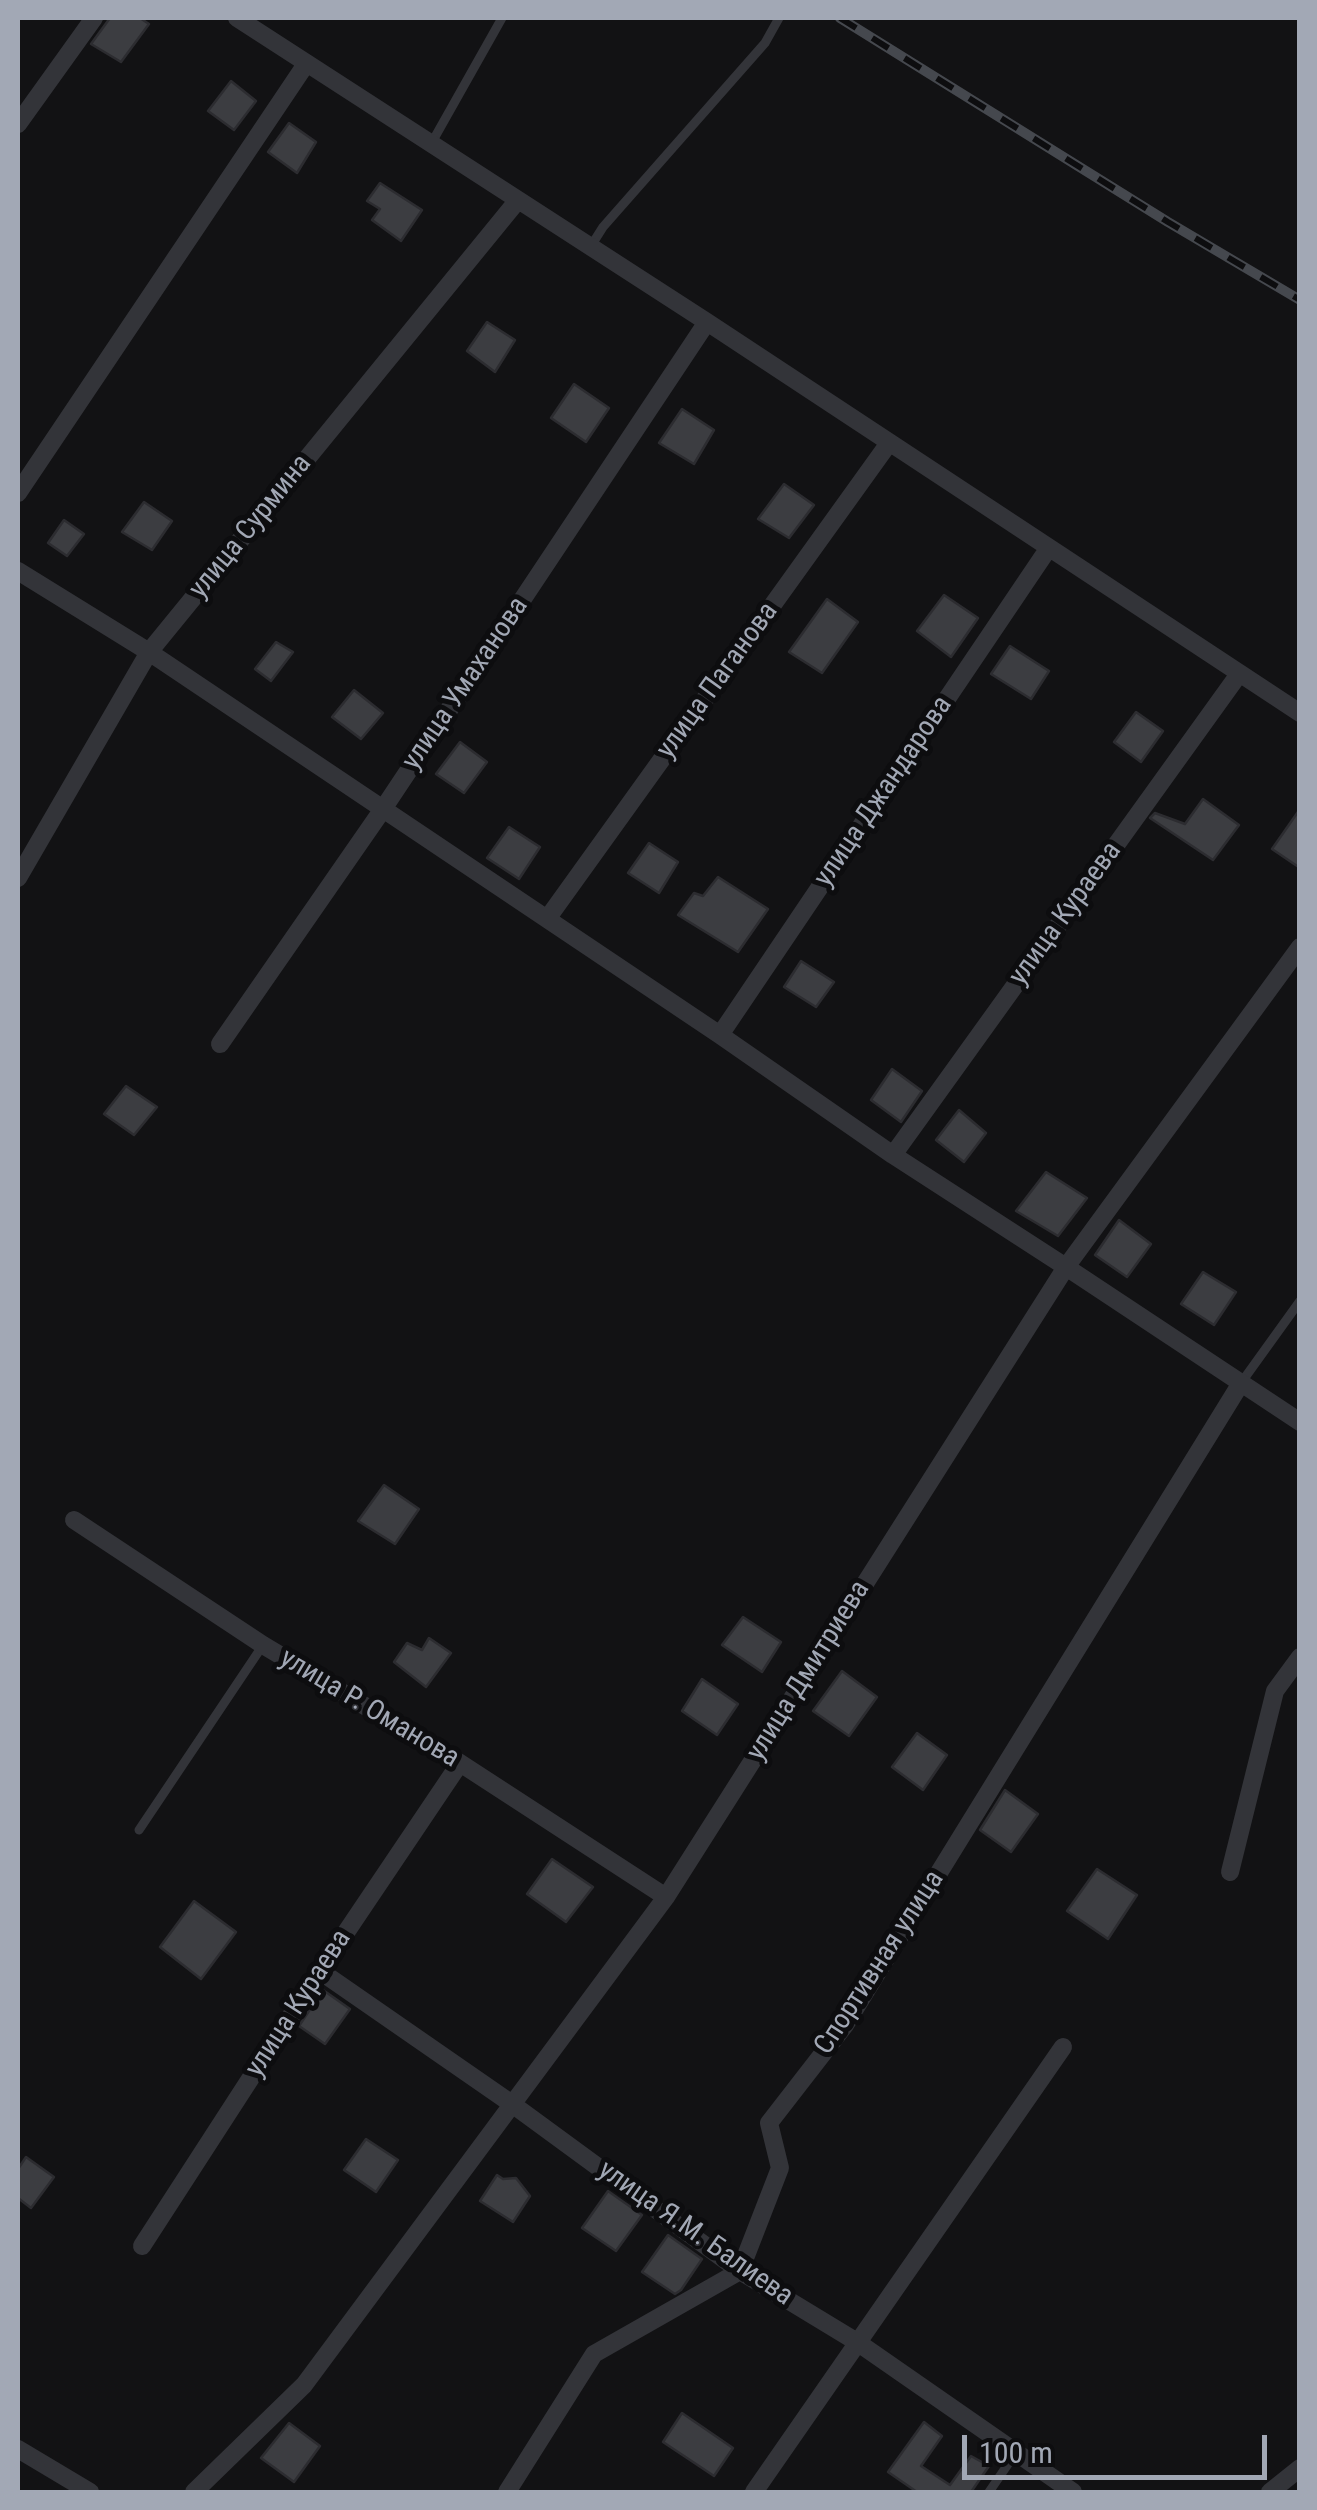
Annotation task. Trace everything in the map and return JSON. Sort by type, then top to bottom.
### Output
[{"type":"street","points":[[18,124],[94,18]]},
{"type":"street","points":[[237,18],[1300,713]]},
{"type":"street","points":[[18,492],[306,64]]},
{"type":"street","name":"улица Сурмина","points":[[18,878],[149,652],[518,200]]},
{"type":"street","name":"улица Умаханова","points":[[220,1044],[383,809],[707,322]]},
{"type":"street","name":"улица Паганова","points":[[547,918],[889,443]]},
{"type":"street","name":"улица Джандарова","points":[[720,1034],[1048,549]]},
{"type":"street","points":[[18,571],[149,652],[720,1034],[892,1155],[1300,1422]]},
{"type":"street","name":"улица Кураева","points":[[892,1155],[1239,674]]},
{"type":"street","name":"улица Дмитриева","points":[[194,2492],[304,2385],[666,1897],[1066,1267],[1300,947]]},
{"type":"street","name":"Спортивная улица","points":[[740,2271],[780,2168],[769,2122],[844,2025],[1241,1383]]},
{"type":"street","name":"улица Р. Оманова","points":[[74,1520],[263,1646],[460,1764],[666,1897]]},
{"type":"street","points":[[1230,1872],[1275,1691],[1300,1658]]},
{"type":"street","name":"улица Кураева","points":[[142,2246],[320,1970],[460,1764]]},
{"type":"street","name":"улица Я.М. Балиева","points":[[320,1970],[740,2271],[858,2342],[1073,2492]]},
{"type":"street","points":[[754,2492],[1063,2047]]},
{"type":"street","points":[[507,2492],[594,2354],[740,2271]]},
{"type":"street","points":[[18,2449],[90,2492]]},
{"type":"street","points":[[1270,2492],[1300,2468]]},
{"type":"lane","points":[[431,144],[502,18]]},
{"type":"lane","points":[[590,246],[764,42],[779,18]]},
{"type":"lane","points":[[1241,1383],[1300,1301]]},
{"type":"lane","points":[[139,1830],[263,1646]]},
{"type":"lane","points":[[989,2492],[1015,2454]]},
{"type":"building","points":[[110,18],[140,18],[149,24],[121,62],[91,44]]},
{"type":"building","points":[[231,81],[256,101],[234,130],[208,111]]},
{"type":"building","points":[[289,123],[316,142],[297,173],[268,152]]},
{"type":"building","points":[[380,183],[422,210],[401,241],[372,220],[380,209],[367,201]]},
{"type":"building","points":[[487,322],[515,340],[495,372],[467,351]]},
{"type":"building","points":[[574,384],[609,408],[586,442],[551,418]]},
{"type":"building","points":[[682,409],[714,430],[694,464],[659,443]]},
{"type":"building","points":[[784,484],[814,505],[789,538],[758,519]]},
{"type":"building","points":[[144,502],[172,521],[152,550],[122,532]]},
{"type":"building","points":[[64,520],[84,534],[67,556],[48,543]]},
{"type":"building","points":[[944,595],[978,618],[951,657],[917,631]]},
{"type":"building","points":[[827,599],[858,622],[822,673],[789,652]]},
{"type":"building","points":[[276,642],[293,652],[271,681],[255,669]]},
{"type":"building","points":[[1010,646],[1049,671],[1031,699],[991,674]]},
{"type":"building","points":[[354,690],[383,713],[361,739],[332,717]]},
{"type":"building","points":[[1136,712],[1163,731],[1141,762],[1114,742]]},
{"type":"building","points":[[460,742],[487,762],[464,793],[436,774]]},
{"type":"building","points":[[1203,799],[1239,825],[1213,860],[1150,818],[1155,813],[1185,824]]},
{"type":"building","points":[[1300,809],[1300,868],[1272,849]]},
{"type":"building","points":[[509,827],[540,847],[519,879],[487,858]]},
{"type":"building","points":[[649,843],[678,862],[659,893],[628,873]]},
{"type":"building","points":[[718,877],[768,909],[738,952],[678,915],[694,893],[703,896]]},
{"type":"building","points":[[801,961],[834,982],[816,1007],[784,987]]},
{"type":"building","points":[[892,1069],[922,1091],[901,1122],[871,1100]]},
{"type":"building","points":[[126,1086],[157,1107],[134,1135],[104,1114]]},
{"type":"building","points":[[959,1110],[986,1133],[964,1162],[936,1140]]},
{"type":"building","points":[[1046,1172],[1087,1198],[1058,1236],[1016,1211]]},
{"type":"building","points":[[1119,1220],[1151,1244],[1127,1277],[1095,1255]]},
{"type":"building","points":[[1203,1272],[1236,1292],[1214,1325],[1181,1304]]},
{"type":"building","points":[[384,1485],[419,1509],[395,1544],[358,1521]]},
{"type":"building","points":[[743,1617],[781,1642],[762,1672],[722,1645]]},
{"type":"building","points":[[429,1638],[451,1653],[426,1687],[394,1662],[407,1643],[422,1650]]},
{"type":"building","points":[[842,1671],[877,1697],[849,1736],[813,1711]]},
{"type":"building","points":[[702,1679],[738,1704],[717,1735],[682,1711]]},
{"type":"building","points":[[917,1733],[947,1755],[923,1790],[892,1767]]},
{"type":"building","points":[[1005,1790],[1038,1814],[1011,1852],[980,1830]]},
{"type":"building","points":[[552,1859],[593,1887],[566,1922],[527,1894]]},
{"type":"building","points":[[1097,1869],[1137,1895],[1108,1939],[1067,1911]]},
{"type":"building","points":[[194,1901],[236,1932],[201,1979],[160,1947]]},
{"type":"building","points":[[323,1990],[350,2009],[325,2044],[299,2026]]},
{"type":"building","points":[[366,2139],[398,2160],[376,2192],[344,2170]]},
{"type":"building","points":[[26,2157],[54,2177],[31,2208],[18,2198],[18,2169]]},
{"type":"building","points":[[497,2175],[503,2179],[516,2178],[530,2196],[513,2222],[480,2201]]},
{"type":"building","points":[[608,2191],[642,2215],[616,2251],[582,2228]]},
{"type":"building","points":[[668,2235],[702,2259],[675,2294],[642,2272]]},
{"type":"building","points":[[682,2413],[733,2448],[714,2476],[663,2442]]},
{"type":"building","points":[[924,2422],[942,2436],[921,2466],[950,2485],[971,2456],[989,2466],[971,2492],[917,2492],[888,2472]]},
{"type":"building","points":[[289,2423],[320,2446],[294,2482],[261,2458]]},
{"type":"railway","points":[[840,18],[1300,300]]}]
